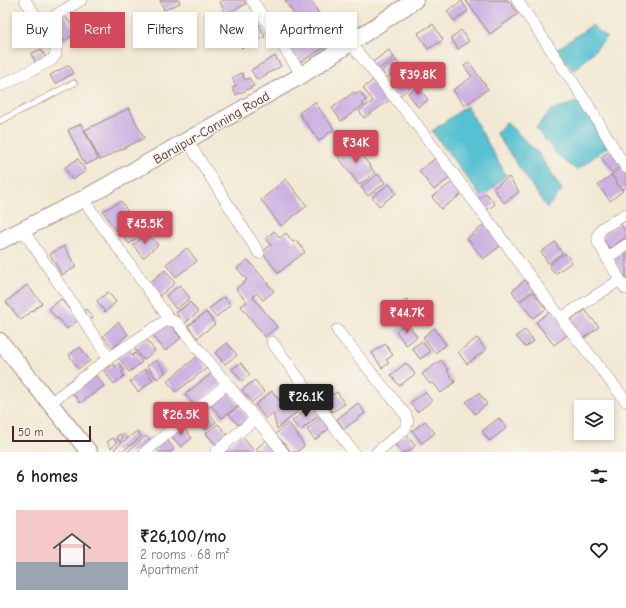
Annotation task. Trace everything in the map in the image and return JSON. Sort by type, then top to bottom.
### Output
[{"type":"main road","name":"Baruipur-Canning Road","points":[[357,38],[414,0]]},
{"type":"main road","name":"Baruipur-Canning Road","points":[[0,241],[83,199],[302,75],[342,48]]},
{"type":"main road","points":[[0,341],[89,452]]},
{"type":"street","points":[[25,0],[34,12]]},
{"type":"street","points":[[62,12],[81,0]]},
{"type":"street","points":[[252,0],[302,75]]},
{"type":"street","points":[[517,0],[585,100],[626,168]]},
{"type":"street","points":[[0,86],[52,60],[56,54],[55,48]]},
{"type":"street","points":[[354,48],[417,125],[561,318],[626,400]]},
{"type":"street","points":[[187,140],[259,253]]},
{"type":"street","points":[[83,199],[170,320]]},
{"type":"street","points":[[561,318],[623,284],[598,242],[598,235],[602,228],[626,214]]},
{"type":"street","points":[[23,230],[109,358]]},
{"type":"street","points":[[607,258],[626,245]]},
{"type":"street","points":[[50,403],[109,358],[166,321],[175,321],[283,452]]},
{"type":"street","points":[[337,330],[406,415],[408,422],[406,429],[378,452]]},
{"type":"street","points":[[272,342],[353,452]]},
{"type":"street","points":[[145,452],[227,384]]},
{"type":"street","points":[[216,452],[255,419]]},
{"type":"lane","points":[[0,121],[74,83]]},
{"type":"water","points":[[592,25],[607,38],[574,71],[556,50]]},
{"type":"water","points":[[581,101],[611,144],[577,170],[558,156],[536,128],[551,110]]},
{"type":"water","points":[[467,106],[506,175],[482,198],[432,131]]},
{"type":"water","points":[[506,122],[538,153],[562,190],[547,208],[496,133]]},
{"type":"building","points":[[160,0],[179,0],[180,3],[164,10]]},
{"type":"building","points":[[224,0],[244,0],[246,4],[230,12],[225,12],[220,2]]},
{"type":"building","points":[[285,0],[311,0],[318,12],[292,12]]},
{"type":"building","points":[[508,0],[518,14],[490,34],[466,1]]},
{"type":"building","points":[[462,1],[468,11],[454,21],[447,11]]},
{"type":"building","points":[[64,14],[70,24],[70,37],[62,42],[62,15]]},
{"type":"building","points":[[258,24],[265,37],[258,40]]},
{"type":"building","points":[[433,24],[443,40],[428,49],[418,33]]},
{"type":"building","points":[[461,30],[469,41],[458,49],[451,38]]},
{"type":"building","points":[[294,48],[323,48],[296,65],[288,52]]},
{"type":"building","points":[[41,49],[46,58],[36,63],[31,54]]},
{"type":"building","points":[[389,50],[394,58],[376,71],[370,64]]},
{"type":"building","points":[[275,56],[281,66],[257,80],[251,70]]},
{"type":"building","points":[[396,60],[401,67],[387,78],[382,71]]},
{"type":"building","points":[[469,62],[488,89],[464,106],[453,90],[472,77],[464,66]]},
{"type":"building","points":[[69,65],[74,73],[55,84],[50,75]]},
{"type":"building","points":[[242,73],[245,80],[249,78],[254,86],[236,95],[232,88],[236,86],[232,78]]},
{"type":"building","points":[[408,73],[416,83],[398,97],[390,87]]},
{"type":"building","points":[[376,78],[391,99],[364,118],[359,111],[373,101],[363,88]]},
{"type":"building","points":[[418,86],[428,100],[418,107],[408,93]]},
{"type":"building","points":[[354,92],[356,95],[360,92],[366,100],[362,103],[364,105],[341,121],[332,108]]},
{"type":"building","points":[[315,102],[334,129],[319,141],[299,113]]},
{"type":"building","points":[[129,108],[144,138],[100,160],[85,130]]},
{"type":"building","points":[[81,124],[98,159],[85,165],[68,130]]},
{"type":"building","points":[[353,143],[375,173],[359,185],[337,155]]},
{"type":"building","points":[[612,149],[623,164],[611,172],[601,157]]},
{"type":"building","points":[[437,157],[452,176],[434,190],[419,171]]},
{"type":"building","points":[[78,159],[86,171],[72,180],[65,167]]},
{"type":"building","points":[[622,167],[626,173],[626,187],[622,190],[611,174]]},
{"type":"building","points":[[378,174],[385,183],[368,196],[361,187]]},
{"type":"building","points":[[611,175],[623,191],[610,201],[598,185]]},
{"type":"building","points":[[509,177],[519,192],[504,203],[493,188]]},
{"type":"building","points":[[286,179],[307,206],[281,226],[261,200]]},
{"type":"building","points":[[454,181],[463,193],[441,209],[432,197]]},
{"type":"building","points":[[389,184],[396,193],[379,206],[372,197]]},
{"type":"building","points":[[486,193],[495,204],[484,213],[476,201]]},
{"type":"building","points":[[121,201],[133,220],[116,231],[103,211]]},
{"type":"building","points":[[137,219],[146,232],[129,244],[120,231]]},
{"type":"building","points":[[488,222],[504,243],[483,259],[467,238]]},
{"type":"building","points":[[620,223],[626,232],[626,237],[610,248],[601,236]]},
{"type":"building","points":[[274,231],[280,238],[286,233],[293,242],[296,240],[305,252],[278,273],[262,252],[271,245],[266,238]]},
{"type":"building","points":[[147,233],[158,245],[143,258],[133,245]]},
{"type":"building","points":[[555,242],[562,253],[548,263],[541,252]]},
{"type":"building","points":[[64,246],[76,267],[62,275],[50,254]]},
{"type":"building","points":[[187,248],[197,261],[176,277],[166,264]]},
{"type":"building","points":[[626,248],[626,278],[612,258]]},
{"type":"building","points":[[565,253],[572,262],[555,274],[549,265]]},
{"type":"building","points":[[248,260],[274,291],[263,300],[257,293],[253,297],[277,327],[265,337],[241,306],[247,302],[236,289],[247,280],[237,268]]},
{"type":"building","points":[[165,270],[175,283],[159,296],[149,283]]},
{"type":"building","points":[[525,280],[533,290],[519,301],[512,291]]},
{"type":"building","points":[[27,285],[42,303],[21,320],[6,302]]},
{"type":"building","points":[[180,285],[190,298],[176,309],[166,296]]},
{"type":"building","points":[[108,292],[116,302],[105,312],[97,301]]},
{"type":"building","points":[[533,292],[546,309],[533,318],[520,302]]},
{"type":"building","points":[[224,297],[231,305],[216,317],[209,309]]},
{"type":"building","points":[[61,299],[78,320],[67,329],[49,309]]},
{"type":"building","points":[[407,299],[415,310],[403,318],[395,308]]},
{"type":"building","points":[[190,302],[198,312],[184,324],[176,313]]},
{"type":"building","points":[[86,309],[93,318],[87,323],[80,314]]},
{"type":"building","points":[[553,309],[570,333],[554,345],[536,322]]},
{"type":"building","points":[[585,310],[599,327],[583,339],[570,321]]},
{"type":"building","points":[[206,312],[215,324],[197,338],[188,326]]},
{"type":"building","points":[[118,322],[128,334],[113,348],[103,336]]},
{"type":"building","points":[[407,322],[417,337],[406,345],[396,331]]},
{"type":"building","points":[[169,323],[181,338],[165,351],[153,335]]},
{"type":"building","points":[[434,328],[446,345],[435,353],[423,337]]},
{"type":"building","points":[[525,330],[534,341],[525,347],[516,336]]},
{"type":"building","points":[[477,338],[486,350],[467,364],[458,352]]},
{"type":"building","points":[[146,339],[155,351],[143,360],[134,348]]},
{"type":"building","points":[[422,341],[430,352],[420,359],[412,348]]},
{"type":"building","points":[[227,343],[237,355],[225,364],[215,353]]},
{"type":"building","points":[[385,344],[393,355],[386,360],[389,363],[382,368],[372,353]]},
{"type":"building","points":[[80,347],[90,361],[78,369],[69,355]]},
{"type":"building","points":[[129,351],[132,356],[135,353],[142,362],[129,372],[119,358]]},
{"type":"building","points":[[198,356],[207,368],[176,392],[167,381]]},
{"type":"building","points":[[156,360],[166,372],[157,379],[147,366]]},
{"type":"building","points":[[441,360],[455,382],[441,393],[433,382],[430,384],[422,374]]},
{"type":"building","points":[[119,363],[124,370],[122,372],[124,376],[114,384],[104,371],[114,364],[115,367]]},
{"type":"building","points":[[241,363],[250,375],[242,381],[232,369]]},
{"type":"building","points":[[406,363],[415,374],[399,386],[391,375]]},
{"type":"building","points":[[145,369],[153,380],[138,392],[130,381]]},
{"type":"building","points":[[212,373],[221,384],[194,405],[185,394]]},
{"type":"building","points":[[95,375],[104,386],[80,403],[72,392]]},
{"type":"building","points":[[255,380],[264,392],[252,402],[242,390]]},
{"type":"building","points":[[227,390],[239,405],[222,418],[210,404]]},
{"type":"building","points":[[272,391],[283,405],[295,399],[302,408],[277,429],[273,413],[266,419],[255,405]]},
{"type":"building","points":[[337,392],[345,404],[332,412],[330,408],[327,410],[321,402]]},
{"type":"building","points":[[425,392],[432,401],[417,412],[410,403]]},
{"type":"building","points":[[479,393],[487,404],[475,414],[466,402]]},
{"type":"building","points":[[358,403],[365,413],[344,429],[337,419]]},
{"type":"building","points":[[312,405],[320,415],[300,431],[292,421]]},
{"type":"building","points":[[239,407],[248,418],[238,425],[229,414]]},
{"type":"building","points":[[205,409],[216,422],[206,430],[195,416]]},
{"type":"building","points":[[323,416],[331,427],[315,440],[307,430]]},
{"type":"building","points":[[499,418],[507,428],[489,441],[482,431]]},
{"type":"building","points":[[425,421],[435,433],[422,443],[412,431]]},
{"type":"building","points":[[289,423],[304,446],[297,452],[291,452],[275,434]]},
{"type":"building","points":[[218,424],[229,437],[217,446],[206,433]]},
{"type":"building","points":[[181,425],[192,438],[181,447],[170,434]]},
{"type":"building","points":[[137,431],[141,437],[123,451],[121,450],[117,452],[114,449]]},
{"type":"building","points":[[120,434],[123,439],[120,442],[116,437]]},
{"type":"building","points":[[406,434],[415,446],[407,452],[401,452],[394,443]]},
{"type":"building","points":[[241,435],[253,450],[251,452],[219,452]]},
{"type":"building","points":[[146,436],[152,442],[140,452],[127,452]]},
{"type":"building","points":[[113,438],[117,443],[111,448],[107,442]]},
{"type":"building","points":[[166,438],[174,449],[170,452],[159,452],[155,446]]},
{"type":"building","points":[[266,440],[276,452],[258,452],[256,449]]}]
